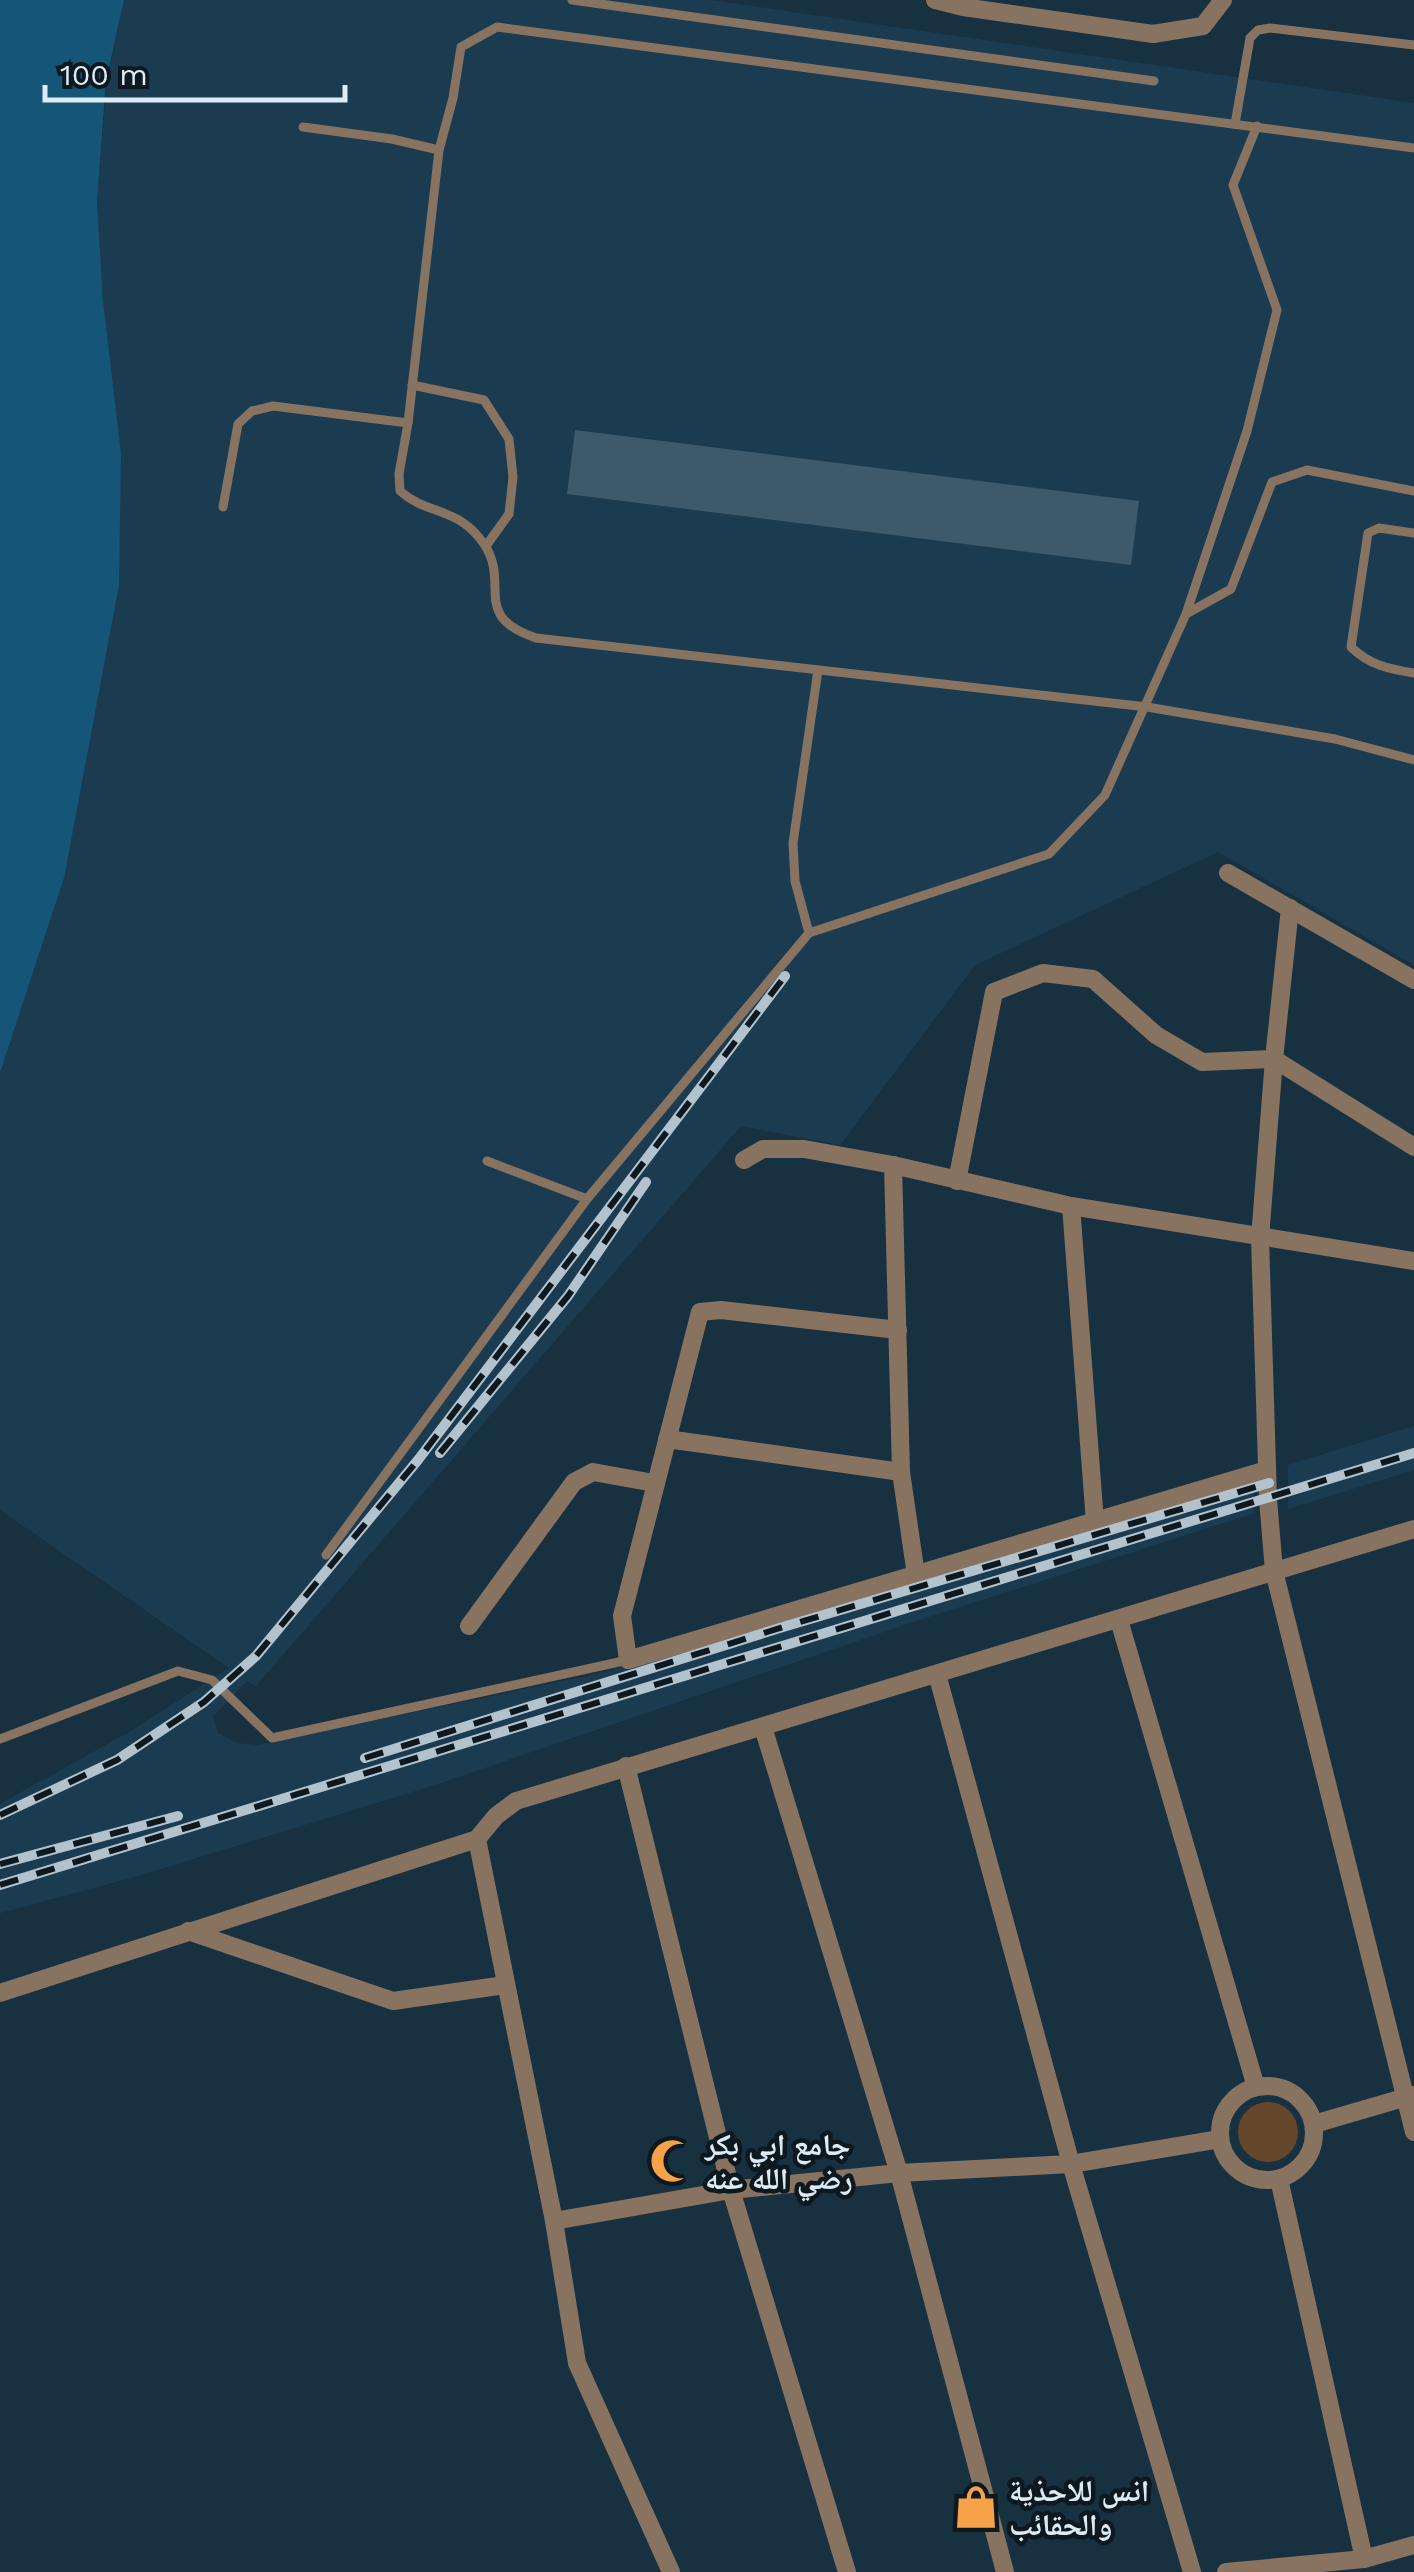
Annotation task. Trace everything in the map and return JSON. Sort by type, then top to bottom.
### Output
[{"type":"street","points":[[934,0],[1152,34],[1203,26],[1223,0]]},
{"type":"street","points":[[1228,874],[1414,980]]},
{"type":"street","points":[[1290,908],[1260,1238],[1274,1570],[1409,2097],[1414,2132]]},
{"type":"street","points":[[957,1181],[994,992],[1042,973],[1093,980],[1156,1035],[1202,1062],[1274,1058],[1414,1146]]},
{"type":"street","points":[[744,1160],[763,1150],[804,1149],[1071,1206],[1414,1261]]},
{"type":"street","points":[[893,1166],[901,1472],[916,1575]]},
{"type":"street","points":[[1071,1206],[1095,1522]]},
{"type":"street","points":[[898,1330],[704,1310],[696,1317],[622,1616],[628,1660],[1267,1470]]},
{"type":"street","points":[[667,1439],[901,1472]]},
{"type":"street","points":[[469,1626],[574,1482],[592,1472],[654,1483]]},
{"type":"street","points":[[0,1993],[477,1839],[496,1816],[516,1801],[1274,1570],[1413,1534]]},
{"type":"street","points":[[1119,1620],[1256,2087]]},
{"type":"street","points":[[936,1674],[1071,2164],[1192,2572]]},
{"type":"street","points":[[764,1727],[899,2173],[1005,2572]]},
{"type":"street","points":[[626,1766],[731,2190],[847,2572]]},
{"type":"street","points":[[477,1839],[554,2221],[577,2363],[672,2572]]},
{"type":"street","points":[[188,1931],[393,2001],[505,1985]]},
{"type":"street","points":[[1256,2087],[1286,2089],[1308,2110],[1314,2124],[1310,2152],[1303,2164],[1279,2179],[1262,2180],[1234,2167],[1220,2139],[1224,2112],[1243,2092],[1256,2087]]},
{"type":"street","points":[[1314,2124],[1409,2097]]},
{"type":"street","points":[[554,2221],[731,2190],[899,2173],[1071,2164],[1220,2139]]},
{"type":"street","points":[[1279,2179],[1364,2559]]},
{"type":"street","points":[[1226,2572],[1364,2559],[1414,2546]]},
{"type":"lane","points":[[572,0],[1154,81]]},
{"type":"lane","points":[[1414,148],[497,27],[461,47],[439,150],[399,474],[400,491],[416,505],[440,509],[461,520],[486,546],[499,617],[514,631],[536,638],[1148,706],[1335,739],[1414,760]]},
{"type":"lane","points":[[1235,124],[1250,38],[1258,30],[1270,28],[1414,45]]},
{"type":"lane","points":[[326,1555],[587,1198],[809,933],[1049,854],[1106,795],[1186,614],[1247,431],[1277,310],[1233,186],[1257,126]]},
{"type":"lane","points":[[304,127],[439,150]]},
{"type":"lane","points":[[412,385],[484,400],[509,439],[513,477],[510,514],[486,546]]},
{"type":"lane","points":[[223,507],[238,424],[252,411],[273,406],[408,423]]},
{"type":"lane","points":[[1186,614],[1231,589],[1272,482],[1307,470],[1414,491]]},
{"type":"lane","points":[[1414,533],[1379,528],[1368,534],[1351,647],[1362,659],[1414,673]]},
{"type":"lane","points":[[809,933],[794,881],[793,843],[818,670]]},
{"type":"lane","points":[[487,1162],[587,1198]]},
{"type":"lane","points":[[0,1739],[178,1671],[212,1680],[272,1738],[628,1660]]},
{"type":"shaded area","points":[[0,0],[124,0],[106,81],[97,202],[103,301],[121,454],[119,585],[64,878],[0,1073]]},
{"type":"shaded area","points":[[124,0],[711,0],[1414,103],[1414,965],[1218,852],[975,965],[840,1145],[741,1126],[256,1686],[247,1681],[213,1716],[218,1733],[237,1743],[258,1745],[606,1672],[1252,1477],[1255,1513],[913,1622],[435,1785],[138,1876],[0,1913],[0,1804],[131,1731],[229,1668],[0,1510],[0,1073],[64,878],[103,301],[97,202],[107,81]]},
{"type":"shaded area","points":[[1414,1426],[1414,1470],[1288,1509],[1288,1465]]},
{"type":"shaded area","points":[[1268,2102],[1289,2111],[1298,2132],[1289,2153],[1268,2162],[1247,2153],[1238,2132],[1247,2111]]},
{"type":"building","points":[[575,430],[1139,501],[1131,565],[567,494]]},
{"type":"railway","points":[[0,1815],[117,1760],[204,1702],[256,1656],[418,1460],[785,976]]},
{"type":"railway","points":[[440,1453],[568,1296],[646,1182]]},
{"type":"railway","points":[[0,1885],[1414,1453]]},
{"type":"railway","points":[[365,1758],[783,1627],[1269,1483]]},
{"type":"railway","points":[[0,1864],[178,1816]]},
{"type":"place","name":"جامع ابي بكر رضي الله عنه","points":[[672,2161]]},
{"type":"place","name":"انس للاحذية والحقائب","points":[[976,2507]]}]
